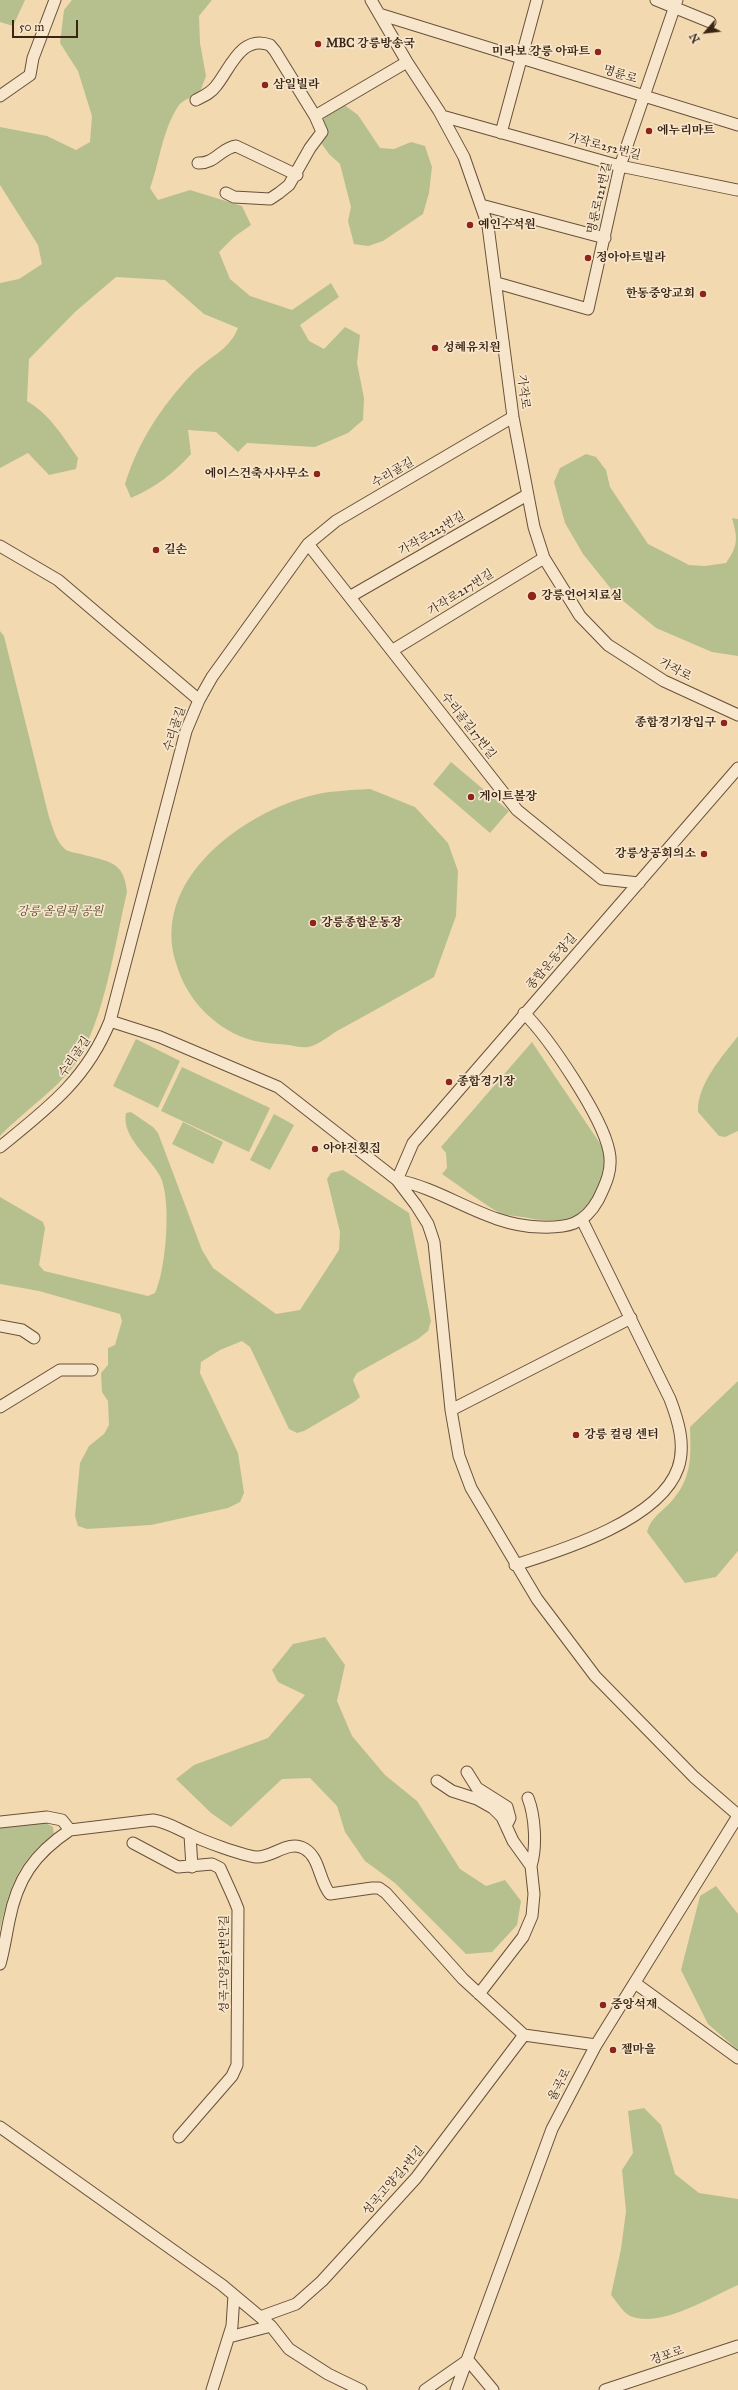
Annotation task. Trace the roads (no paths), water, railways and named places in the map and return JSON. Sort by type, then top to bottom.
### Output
[{"type":"street","points":[[0,96],[30,75],[33,58],[55,0]]},
{"type":"street","name":"가작로","points":[[371,0],[406,62],[442,116],[464,157],[488,226],[497,283],[513,417],[527,495],[544,558],[580,616],[608,645],[664,681],[738,715]]},
{"type":"street","points":[[502,133],[520,58],[537,0]]},
{"type":"street","points":[[656,0],[676,4],[710,22]]},
{"type":"street","name":"명륜로121번길","points":[[497,283],[588,309],[620,166],[676,4]]},
{"type":"street","name":"명륜로","points":[[379,14],[738,125]]},
{"type":"street","points":[[196,100],[213,90],[234,57],[250,45],[264,43],[270,45],[275,51],[315,116],[322,132],[310,148],[297,175],[290,185],[270,199],[234,197],[226,193]]},
{"type":"street","points":[[315,116],[406,62]]},
{"type":"street","name":"가작로252번길","points":[[442,116],[620,166],[737,190]]},
{"type":"street","points":[[198,162],[210,162],[222,152],[236,146],[297,175]]},
{"type":"street","points":[[481,205],[605,238]]},
{"type":"street","name":"수리골길","points":[[0,1147],[66,1092],[94,1056],[110,1021],[180,753],[199,700],[276,586],[308,544],[336,521],[513,417]]},
{"type":"street","name":"가작로223번길","points":[[351,596],[527,495]]},
{"type":"street","name":"수리골길17번길","points":[[308,544],[351,596],[517,810],[602,879],[639,883]]},
{"type":"street","points":[[0,546],[58,580],[199,700]]},
{"type":"street","name":"가작로217번길","points":[[393,650],[544,558]]},
{"type":"street","name":"종합운동장길","points":[[397,1180],[413,1143],[524,1013],[738,768]]},
{"type":"street","points":[[397,1180],[432,1190],[471,1210],[520,1225],[555,1227],[572,1225],[582,1220],[596,1203],[608,1177],[609,1150],[589,1104],[537,1026],[524,1013]]},
{"type":"street","points":[[110,1021],[160,1037],[275,1084],[397,1180],[428,1224],[434,1242],[451,1410],[459,1456],[469,1483],[515,1565],[537,1599],[595,1676],[694,1777],[738,1816]]},
{"type":"street","points":[[515,1565],[589,1540],[609,1530],[655,1500],[671,1483],[679,1467],[682,1443],[678,1422],[670,1399],[582,1220]]},
{"type":"street","points":[[451,1410],[631,1318]]},
{"type":"street","points":[[0,1326],[22,1330],[34,1338]]},
{"type":"street","points":[[0,1407],[60,1370],[92,1370]]},
{"type":"street","points":[[467,1772],[477,1788],[507,1807],[510,1818],[506,1826]]},
{"type":"street","points":[[437,1781],[452,1791],[477,1799],[493,1808],[502,1817],[513,1841],[531,1866]]},
{"type":"street","points":[[479,1994],[523,1937],[532,1916],[534,1894],[531,1866],[536,1847],[533,1830],[534,1813],[528,1798]]},
{"type":"street","name":"율곡로","points":[[456,2390],[552,2129],[596,2045],[738,1816]]},
{"type":"street","points":[[0,1822],[47,1817],[62,1820],[70,1830]]},
{"type":"street","points":[[0,1964],[16,1895],[27,1870],[40,1853],[70,1830],[153,1820],[166,1821],[190,1835],[257,1857],[289,1846],[299,1846],[313,1856],[325,1888],[330,1894],[379,1888],[479,1994],[524,2035],[596,2045]]},
{"type":"street","points":[[190,1835],[192,1867]]},
{"type":"street","name":"성곡고양길5번안길","points":[[133,1843],[178,1867],[192,1867],[212,1864],[220,1868],[238,1909],[239,2052],[237,2065],[232,2076],[180,2137]]},
{"type":"street","points":[[635,1983],[738,2058]]},
{"type":"street","name":"성곡고양길5번길","points":[[260,2317],[296,2304],[322,2281],[416,2178],[524,2035]]},
{"type":"street","points":[[0,2127],[234,2295],[271,2326],[289,2349],[328,2374],[361,2390]]},
{"type":"street","points":[[212,2390],[229,2337],[234,2295]]},
{"type":"street","points":[[229,2337],[271,2326]]},
{"type":"street","name":"경포로","points":[[605,2390],[738,2346]]},
{"type":"street","points":[[425,2390],[468,2360],[493,2390]]},
{"type":"place","name":"MBC 강릉방송국","points":[[318,44]]},
{"type":"place","name":"미라보 강릉 아파트","points":[[598,52]]},
{"type":"place","name":"삼일빌라","points":[[265,85]]},
{"type":"place","name":"에누리마트","points":[[649,131]]},
{"type":"place","name":"예인수석원","points":[[470,225]]},
{"type":"place","name":"정아아트빌라","points":[[588,258]]},
{"type":"place","name":"한동중앙교회","points":[[703,294]]},
{"type":"place","name":"성혜유치원","points":[[435,348]]},
{"type":"place","name":"에이스건축사사무소","points":[[317,474]]},
{"type":"place","name":"길손","points":[[156,550]]},
{"type":"place","name":"강릉언어치료실","points":[[532,596]]},
{"type":"place","name":"종합경기장입구","points":[[724,723]]},
{"type":"place","name":"게이트볼장","points":[[471,797]]},
{"type":"place","name":"강릉상공회의소","points":[[704,854]]},
{"type":"place","name":"강릉종합운동장","points":[[313,923]]},
{"type":"place","name":"종합경기장","points":[[449,1082]]},
{"type":"place","name":"아야진횟집","points":[[315,1149]]},
{"type":"place","name":"강릉 컬링 센터","points":[[576,1435]]},
{"type":"place","name":"중앙석재","points":[[603,2005]]},
{"type":"place","name":"젤마을","points":[[613,2050]]},
{"type":"park label","name":"강릉 올림픽 공원","points":[[60,912]]}]
